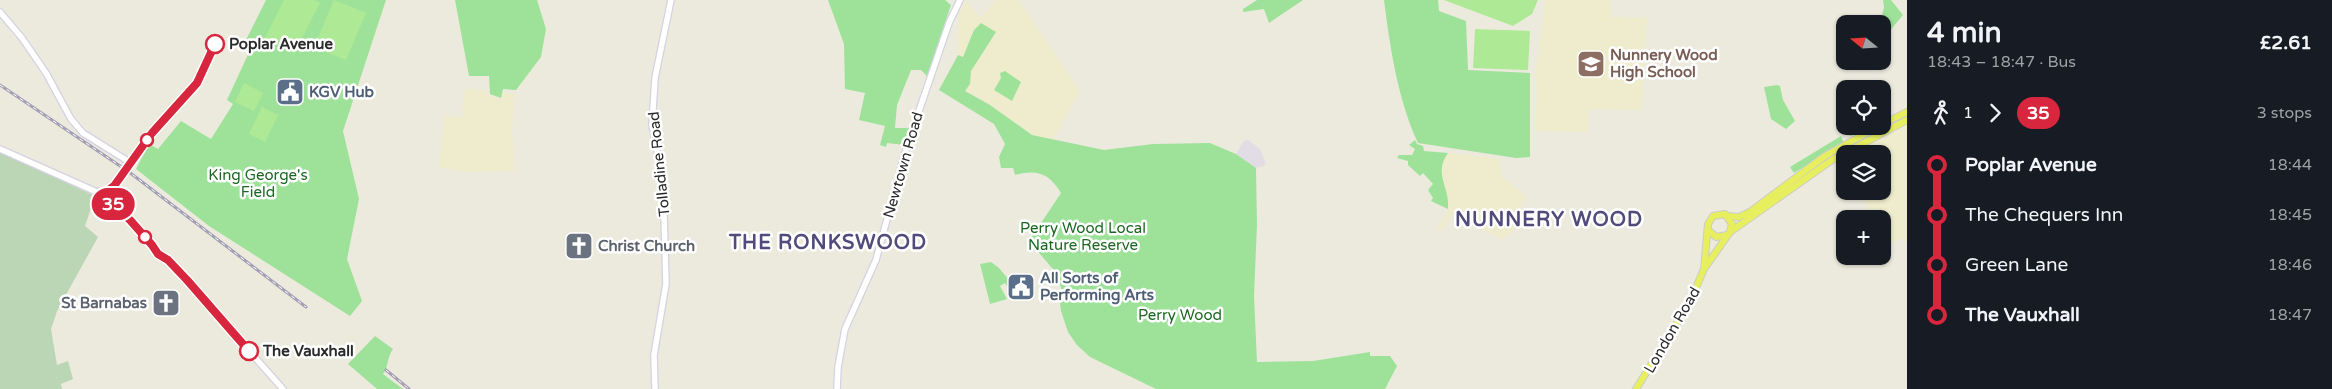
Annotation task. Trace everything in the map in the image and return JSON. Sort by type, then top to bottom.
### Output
[{"type":"main road","name":"Tolladine Road","points":[[654,389],[654,355],[666,284],[663,181],[652,125],[659,54],[671,0]]},
{"type":"main road","name":"Newtown Road","points":[[836,389],[845,329],[876,260],[906,149],[949,24],[960,0]]},
{"type":"main road","points":[[0,12],[22,38],[46,73],[70,119],[83,133],[131,163],[106,195]]},
{"type":"main road","points":[[1891,120],[1907,112]]},
{"type":"main road","name":"London Road","points":[[1636,389],[1690,302],[1704,269],[1729,234],[1832,160],[1907,120]]},
{"type":"main road","points":[[1727,216],[1732,224],[1729,234],[1716,237],[1708,229],[1713,216],[1722,213],[1727,216],[1739,217],[1750,212],[1825,156],[1863,135]]},
{"type":"main road","points":[[0,148],[99,193],[103,190],[136,226],[158,254],[168,260],[187,280],[283,389]]},
{"type":"main road","name":"London Road","points":[[1704,269],[1708,229]]},
{"type":"main road","points":[[1706,256],[1714,254]]},
{"type":"shaded area","points":[[965,0],[981,18],[996,0],[1019,0],[1080,91],[1053,140],[1032,135],[990,105],[946,78],[958,55],[958,19]]},
{"type":"shaded area","name":"Nunnery Wood High School","points":[[1546,0],[1610,0],[1611,17],[1647,18],[1642,110],[1589,109],[1587,132],[1534,131],[1537,101],[1536,68]]},
{"type":"shaded area","points":[[465,89],[487,90],[488,95],[502,100],[504,92],[515,94],[512,129],[515,171],[467,172],[439,167],[445,115],[462,117]]},
{"type":"shaded area","points":[[1907,126],[1907,244],[1903,238],[1891,243],[1891,210],[1869,210],[1864,200],[1891,200],[1891,145],[1869,145]]},
{"type":"shaded area","points":[[1248,140],[1260,149],[1266,163],[1264,166],[1256,168],[1236,154],[1243,142]]},
{"type":"shaded area","points":[[1448,153],[1499,158],[1501,176],[1527,197],[1523,202],[1516,228],[1502,240],[1454,212],[1441,231],[1437,230],[1448,209],[1439,205],[1443,182],[1442,162]]},
{"type":"green space","name":"King George's Field","points":[[266,0],[386,0],[343,131],[359,199],[347,259],[362,301],[350,316],[209,226],[136,169],[149,144],[158,149],[181,121],[211,139],[233,104],[227,100],[251,48],[244,44]]},
{"type":"green space","points":[[284,0],[314,0],[320,3],[294,53],[265,38]]},
{"type":"green space","points":[[334,0],[366,13],[346,60],[314,47]]},
{"type":"green space","points":[[455,0],[537,0],[546,29],[541,57],[516,90],[503,89],[501,98],[490,94],[489,76],[469,76]]},
{"type":"green space","points":[[828,0],[945,0],[951,5],[927,76],[921,70],[911,70],[897,105],[895,128],[909,128],[905,145],[887,143],[886,147],[880,145],[885,126],[859,120],[865,93],[845,89],[844,44]]},
{"type":"green space","points":[[1257,0],[1303,0],[1269,23],[1264,9],[1243,12],[1243,9]]},
{"type":"green space","points":[[1384,0],[1438,0],[1439,11],[1466,21],[1468,70],[1530,73],[1530,157],[1516,158],[1418,143],[1400,92],[1392,55]]},
{"type":"green space","points":[[1444,0],[1538,0],[1532,14],[1513,26]]},
{"type":"green space","points":[[1883,0],[1891,0],[1903,15],[1891,29],[1891,15],[1882,15]]},
{"type":"green space","name":"Perry Wood","points":[[981,23],[996,32],[971,71],[970,84],[965,91],[990,105],[1032,135],[1104,150],[1153,144],[1210,143],[1236,154],[1256,168],[1257,225],[1254,296],[1257,362],[1313,361],[1370,352],[1370,356],[1390,356],[1397,366],[1385,389],[1156,389],[1090,357],[1077,345],[1068,332],[1061,311],[1059,296],[1061,288],[1057,274],[1029,241],[1061,193],[1052,181],[1042,174],[1030,172],[1015,175],[1013,168],[1001,168],[999,157],[1005,144],[994,124],[939,90],[958,55],[963,57],[974,30]]},
{"type":"green space","points":[[1475,29],[1530,31],[1528,70],[1473,68]]},
{"type":"green space","points":[[1005,71],[1021,82],[1012,101],[994,90],[1001,78],[1000,73]]},
{"type":"green space","points":[[244,83],[263,93],[254,111],[235,102]]},
{"type":"green space","points":[[1780,86],[1783,100],[1795,121],[1786,129],[1771,119],[1764,87]]},
{"type":"green space","points":[[262,107],[278,115],[265,142],[249,134]]},
{"type":"green space","points":[[1841,136],[1843,142],[1794,173],[1790,167]]},
{"type":"green space","points":[[1415,140],[1417,144],[1423,146],[1424,151],[1448,153],[1442,167],[1442,174],[1447,194],[1448,209],[1431,201],[1433,198],[1428,190],[1433,184],[1423,173],[1420,176],[1408,165],[1408,161],[1397,158],[1399,155],[1412,155],[1415,149],[1409,145]]},
{"type":"green space","points":[[0,152],[95,196],[85,226],[98,237],[57,311],[51,329],[57,365],[68,361],[73,379],[61,384],[62,389],[0,389]]},
{"type":"green space","points":[[991,262],[1009,280],[1013,278],[1018,286],[1015,288],[1017,291],[1013,295],[1005,283],[1000,286],[1007,299],[990,304],[980,264]]},
{"type":"green space","points":[[375,336],[393,349],[383,374],[403,389],[377,389],[348,364]]},
{"type":"railway","points":[[0,85],[129,172],[306,307]]},
{"type":"railway","points":[[386,370],[409,389]]},
{"type":"bus line","name":"35","points":[[215,44],[191,92],[166,116],[152,133],[114,186],[106,192],[106,198],[130,220],[158,254],[168,260],[187,280],[249,351]]},
{"type":"place","name":"Poplar Avenue","points":[[215,44]]},
{"type":"place","name":"Nunnery Wood High School","points":[[1591,64]]},
{"type":"place","name":"KGV Hub","points":[[290,92]]},
{"type":"place","name":"Christ Church","points":[[579,246]]},
{"type":"place","name":"All Sorts of Performing Arts","points":[[1021,287]]},
{"type":"place","name":"St Barnabas","points":[[166,303]]},
{"type":"place","name":"The Vauxhall","points":[[249,351]]},
{"type":"district","name":"NUNNERY WOOD","points":[[1549,219]]},
{"type":"district","name":"THE RONKSWOOD","points":[[828,242]]},
{"type":"park label","name":"Perry Wood Local Nature Reserve","points":[[1083,236]]}]
